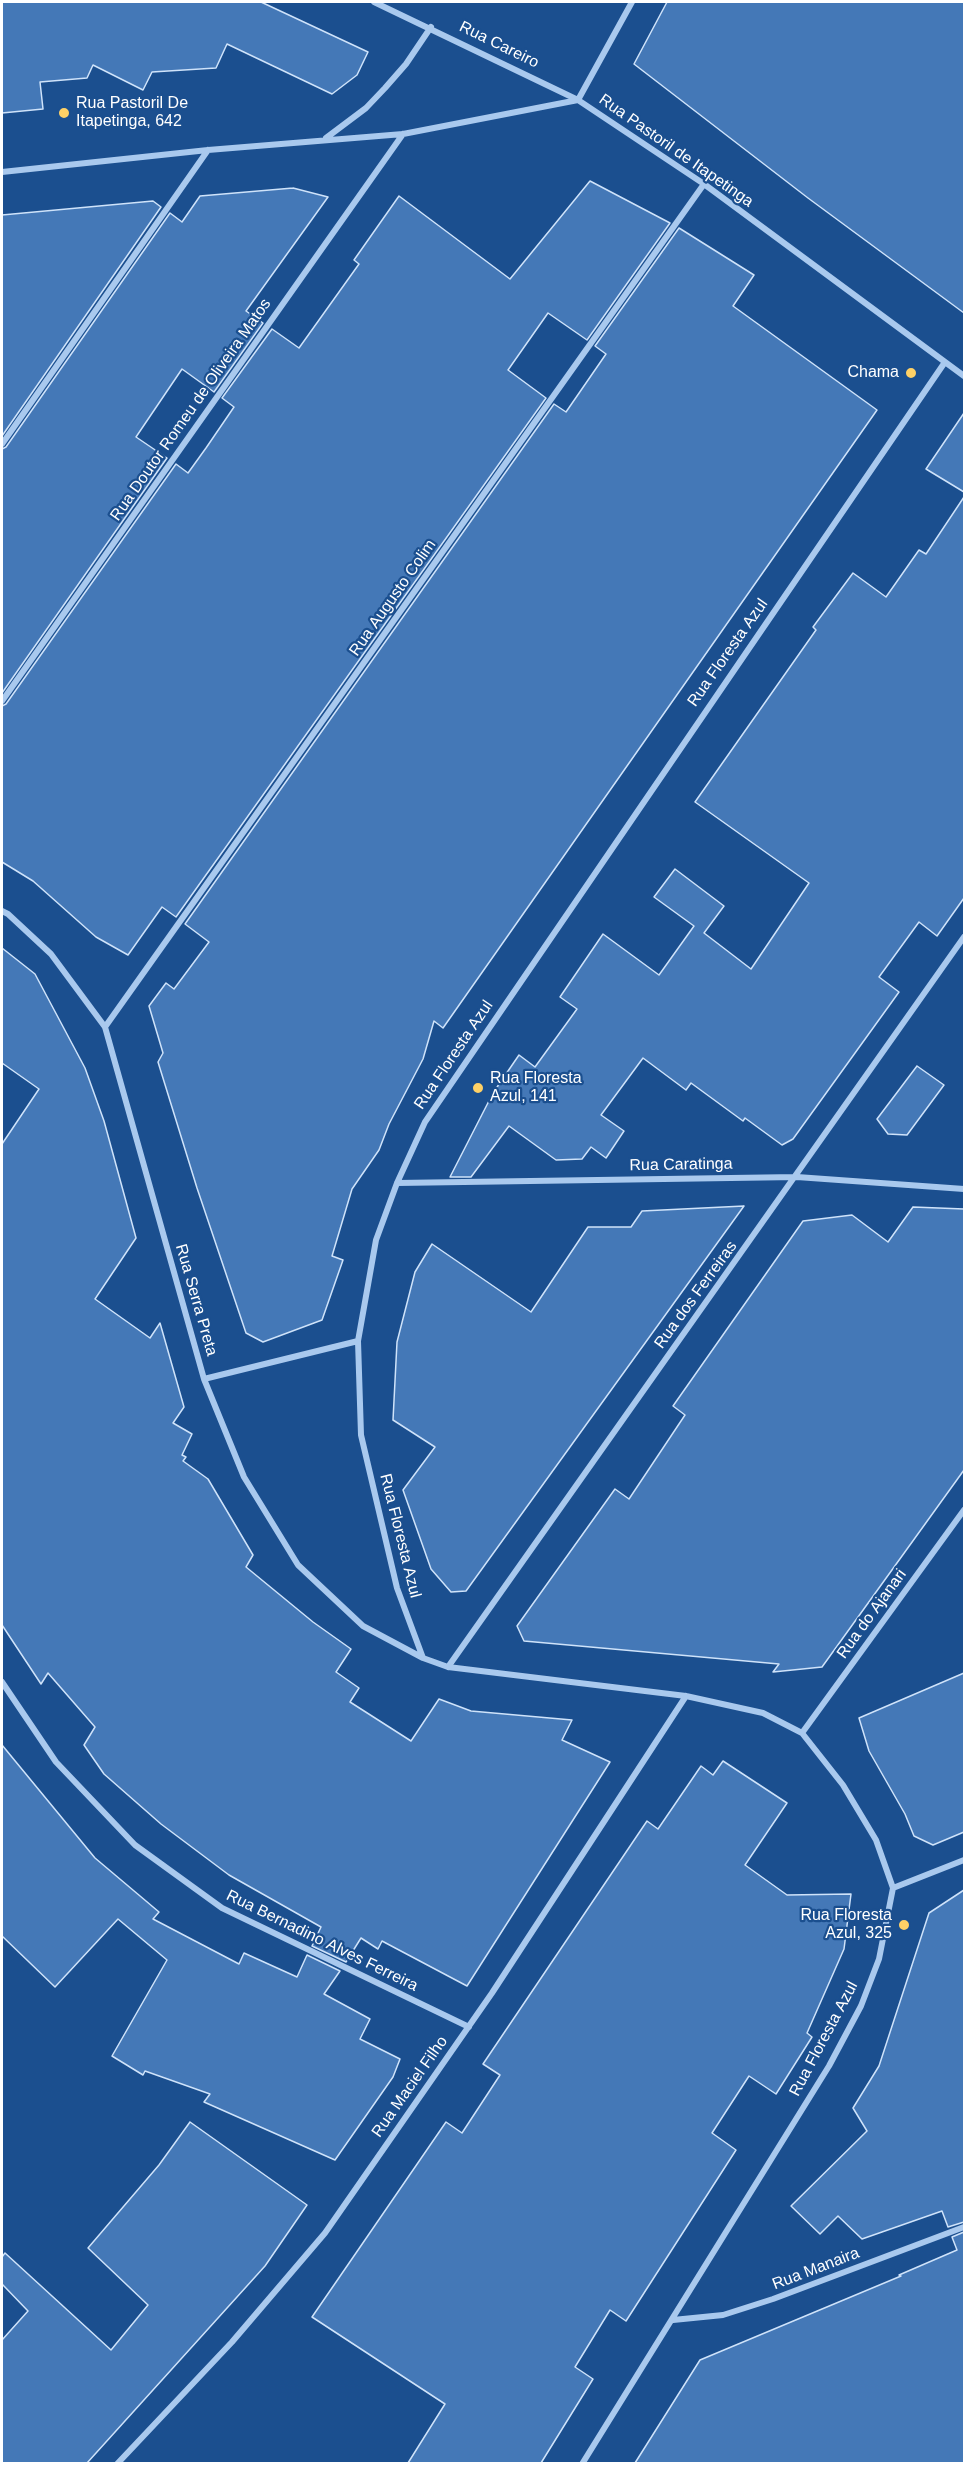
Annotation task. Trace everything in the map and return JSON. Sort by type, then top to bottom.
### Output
[{"type":"street","name":"Rua Careiro","points":[[374,2],[431,27],[578,100]]},
{"type":"street","points":[[578,100],[632,2]]},
{"type":"street","points":[[326,139],[379,95],[406,64],[431,27]]},
{"type":"street","name":"Rua Pastoril de Itapetinga","points":[[2,172],[208,150],[402,134],[578,100],[704,184],[964,376]]},
{"type":"street","name":"Rua Doutor Romeu de Oliveira Matos","points":[[2,700],[402,134]]},
{"type":"street","points":[[2,444],[208,150]]},
{"type":"street","name":"Rua Augusto Colim","points":[[105,1027],[704,184]]},
{"type":"street","name":"Rua Floresta Azul","points":[[423,1658],[396,1588],[361,1435],[358,1341],[375,1240],[397,1183],[432,1112],[945,362]]},
{"type":"street","name":"Rua Serra Preta","points":[[2,910],[51,954],[105,1027],[204,1379],[244,1477],[298,1565],[363,1626],[423,1658]]},
{"type":"street","name":"Rua dos Ferreiras","points":[[448,1667],[964,938]]},
{"type":"street","name":"Rua Caratinga","points":[[397,1183],[797,1177],[964,1189]]},
{"type":"street","points":[[204,1379],[358,1341]]},
{"type":"street","name":"Rua do Ajanari","points":[[802,1733],[964,1510]]},
{"type":"street","points":[[423,1658],[448,1667],[686,1696],[763,1713],[802,1733],[843,1785],[876,1840],[893,1888],[964,1860]]},
{"type":"street","name":"Rua Bernadino Alves Ferreira","points":[[2,1682],[56,1762],[143,1851],[222,1908],[469,2027]]},
{"type":"street","name":"Rua Maciel Filho","points":[[117,2463],[232,2342],[325,2232],[469,2027],[686,1696]]},
{"type":"street","name":"Rua Floresta Azul","points":[[582,2463],[829,2066],[861,2006],[879,1959],[893,1888]]},
{"type":"street","name":"Rua Manaira","points":[[673,2320],[723,2314],[773,2300],[964,2227]]},
{"type":"building","points":[[2,2],[261,2],[368,52],[357,75],[332,94],[227,44],[216,68],[152,72],[143,90],[93,65],[87,78],[40,82],[43,109],[2,113]]},
{"type":"building","points":[[667,2],[964,2],[964,313],[808,198],[634,64]]},
{"type":"building","points":[[590,181],[670,223],[587,340],[548,313],[508,370],[546,398],[176,917],[162,907],[128,955],[96,937],[33,881],[2,862],[2,706],[6,704],[176,464],[188,473],[206,448],[234,407],[222,398],[272,329],[299,348],[359,264],[354,260],[399,196],[510,279]]},
{"type":"building","points":[[293,188],[328,197],[246,311],[263,323],[214,392],[182,369],[136,437],[167,458],[2,693],[2,449],[6,447],[170,213],[182,222],[200,196]]},
{"type":"building","points":[[153,201],[161,207],[2,436],[2,215]]},
{"type":"building","points":[[679,228],[754,275],[733,306],[877,410],[443,1028],[434,1021],[423,1059],[389,1124],[379,1150],[352,1189],[332,1256],[343,1260],[322,1320],[263,1342],[246,1333],[197,1188],[158,1062],[163,1053],[149,1006],[166,983],[174,989],[209,942],[185,924],[554,404],[566,412],[606,354],[595,346]]},
{"type":"building","points":[[964,413],[964,492],[926,469]]},
{"type":"building","points":[[964,497],[964,898],[937,936],[919,922],[879,977],[899,992],[793,1139],[782,1145],[745,1118],[743,1121],[691,1083],[686,1090],[643,1058],[601,1115],[624,1131],[606,1158],[591,1147],[582,1159],[556,1160],[509,1126],[471,1177],[450,1177],[493,1093],[519,1055],[535,1067],[577,1009],[560,997],[603,934],[659,975],[694,926],[654,897],[675,869],[724,906],[704,933],[751,969],[809,883],[695,802],[816,630],[813,627],[853,573],[886,597],[919,550],[926,554]]},
{"type":"building","points":[[2,948],[35,974],[85,1068],[104,1121],[136,1238],[95,1299],[150,1338],[160,1323],[184,1407],[173,1423],[192,1434],[182,1455],[186,1457],[183,1461],[208,1479],[253,1555],[246,1567],[313,1622],[351,1649],[336,1672],[359,1688],[350,1702],[411,1741],[439,1699],[471,1711],[572,1720],[562,1740],[610,1762],[467,1986],[382,1941],[378,1949],[361,1938],[346,1962],[312,1946],[321,1927],[229,1875],[161,1824],[104,1774],[84,1745],[95,1727],[48,1673],[41,1684],[2,1625],[2,1144],[39,1089],[2,1063]]},
{"type":"building","points":[[917,1066],[944,1085],[907,1135],[888,1134],[877,1119]]},
{"type":"building","points":[[744,1206],[466,1591],[451,1592],[431,1569],[403,1490],[435,1447],[393,1420],[397,1342],[415,1272],[432,1244],[531,1312],[588,1227],[631,1227],[642,1211]]},
{"type":"building","points":[[913,1207],[964,1209],[964,1470],[822,1667],[773,1672],[779,1664],[524,1641],[517,1626],[615,1489],[629,1499],[685,1415],[673,1406],[803,1221],[852,1215],[888,1242]]},
{"type":"building","points":[[964,1673],[964,1832],[933,1845],[914,1836],[905,1814],[869,1751],[859,1718]]},
{"type":"building","points":[[2,1745],[95,1858],[159,1912],[153,1919],[239,1964],[244,1953],[297,1977],[307,1955],[340,1971],[324,1994],[370,2019],[360,2039],[400,2059],[393,2077],[335,2160],[204,2102],[210,2094],[145,2071],[143,2075],[112,2056],[167,1960],[118,1919],[55,1987],[2,1936]]},
{"type":"building","points":[[723,1761],[787,1803],[745,1865],[787,1895],[851,1894],[844,1949],[807,2033],[812,2037],[776,2094],[749,2076],[712,2133],[736,2150],[626,2321],[610,2310],[575,2367],[593,2379],[541,2463],[408,2463],[445,2404],[312,2317],[446,2122],[462,2133],[500,2075],[483,2064],[647,1821],[658,1829],[701,1766],[713,1775]]},
{"type":"building","points":[[964,1890],[964,2222],[948,2227],[942,2211],[862,2239],[838,2216],[820,2234],[791,2206],[867,2131],[853,2108],[879,2066],[929,1913]]},
{"type":"building","points":[[190,2122],[307,2205],[265,2266],[87,2463],[2,2463],[2,2340],[28,2311],[2,2284],[2,2257],[5,2253],[111,2350],[148,2305],[88,2248],[159,2165]]},
{"type":"building","points":[[964,2232],[964,2463],[635,2463],[700,2360],[901,2276],[899,2275],[957,2250],[952,2237]]},
{"type":"place","name":"Rua Pastoril De Itapetinga, 642","points":[[64,113]]},
{"type":"place","name":"Chama","points":[[911,373]]},
{"type":"place","name":"Rua Floresta Azul, 141","points":[[478,1088]]},
{"type":"place","name":"Rua Floresta Azul, 325","points":[[904,1925]]}]
